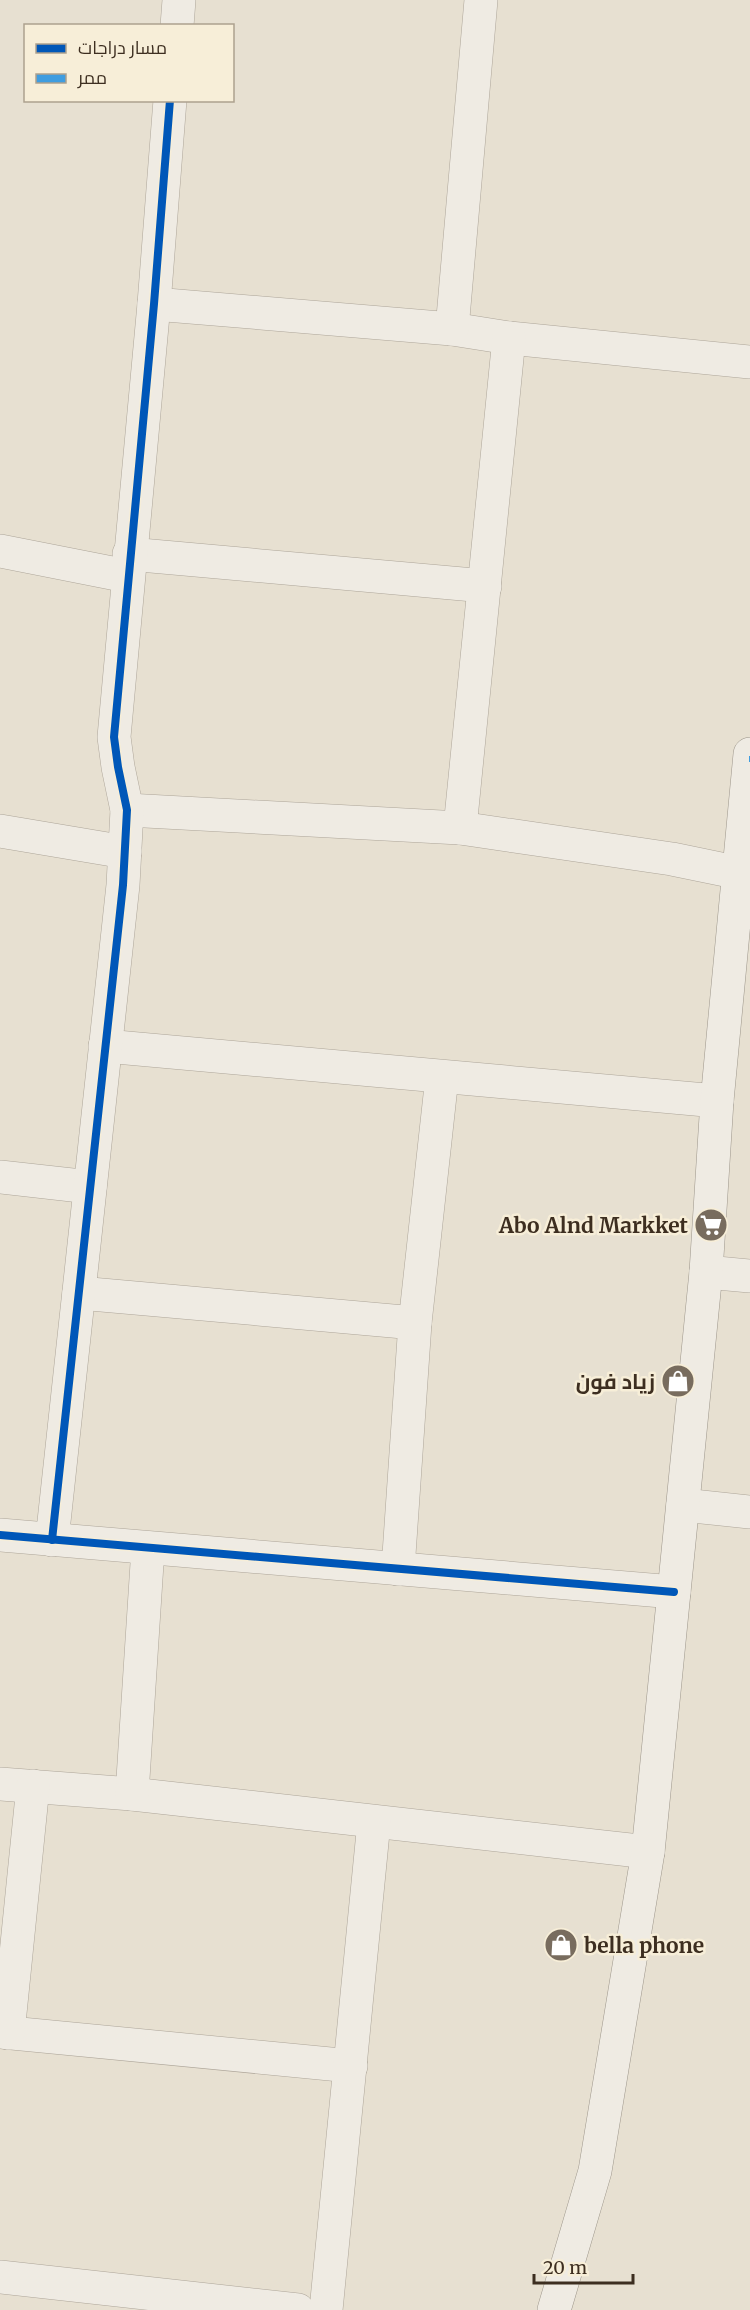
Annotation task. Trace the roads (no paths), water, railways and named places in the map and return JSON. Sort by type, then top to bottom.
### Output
[{"type":"street","points":[[177,24],[179,0]]},
{"type":"street","points":[[452,329],[482,0]]},
{"type":"street","points":[[52,1540],[125,852],[127,810],[114,737],[171,102]]},
{"type":"street","points":[[154,304],[452,329],[509,338],[750,362]]},
{"type":"street","points":[[460,828],[509,338]]},
{"type":"street","points":[[0,551],[128,565],[485,586]]},
{"type":"street","points":[[554,2310],[595,2171],[648,1852],[706,1272],[717,1101],[745,874],[750,754]]},
{"type":"street","points":[[127,810],[460,828],[672,859],[745,874]]},
{"type":"street","points":[[0,831],[125,852]]},
{"type":"street","points":[[105,1047],[717,1101]]},
{"type":"street","points":[[398,1569],[415,1323],[442,1077]]},
{"type":"street","points":[[0,1177],[90,1187]]},
{"type":"street","points":[[706,1272],[750,1276]]},
{"type":"street","points":[[79,1293],[415,1323]]},
{"type":"street","points":[[683,1504],[750,1512]]},
{"type":"street","points":[[0,1535],[674,1592]]},
{"type":"street","points":[[132,1794],[148,1548]]},
{"type":"street","points":[[0,1784],[132,1794],[648,1852]]},
{"type":"street","points":[[33,1786],[4,2032],[351,2066]]},
{"type":"street","points":[[326,2310],[374,1822]]},
{"type":"street","points":[[0,2277],[298,2310]]},
{"type":"place","name":"Abo Alnd Markket","points":[[711,1225]]},
{"type":"place","name":"زياد فون","points":[[678,1381]]},
{"type":"place","name":"bella phone","points":[[561,1945]]}]
